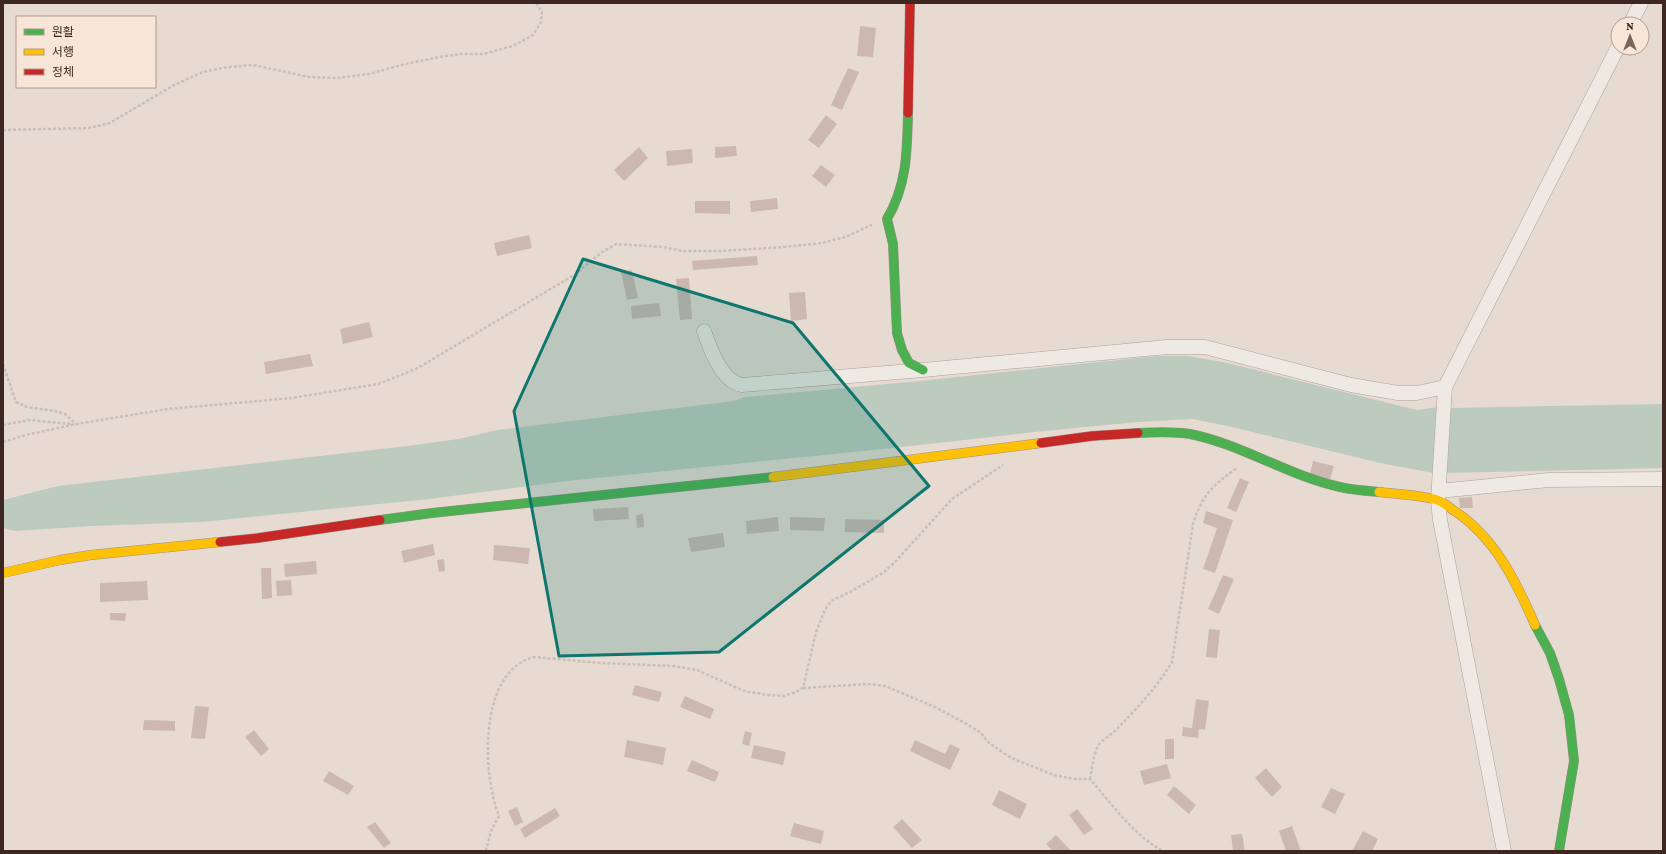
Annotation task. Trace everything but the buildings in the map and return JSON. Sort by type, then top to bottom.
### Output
[{"type":"street","points":[[910,3],[905,168],[901,189],[895,205],[887,219],[893,244],[898,333],[902,350],[909,363],[923,370]]},
{"type":"street","points":[[1634,16],[1641,3]]},
{"type":"street","points":[[1504,851],[1440,520],[1439,495],[1445,387],[1613,56]]},
{"type":"street","points":[[704,331],[712,352],[722,370],[732,382],[742,385],[1167,347],[1205,347],[1351,385],[1398,393],[1417,393],[1445,387]]},
{"type":"street","points":[[3,573],[60,560],[91,555],[258,538],[432,513],[733,482],[1092,436],[1164,431],[1190,434],[1215,441],[1308,477],[1340,487],[1439,495],[1548,480],[1663,479]]},
{"type":"street","points":[[1439,495],[1466,518],[1504,561],[1524,599],[1539,635],[1550,653],[1569,715],[1574,761],[1559,851]]},
{"type":"path","points":[[3,130],[89,128],[110,123],[174,85],[202,72],[228,67],[253,65],[309,77],[338,78],[370,74],[401,65],[439,57],[460,54],[483,54],[513,46],[533,35],[541,22],[542,12],[536,3]]},
{"type":"path","points":[[3,442],[26,435],[76,424],[168,409],[292,398],[378,384],[416,369],[574,275],[601,253],[616,244],[663,247],[682,251],[721,251],[784,247],[822,243],[845,236],[887,219]]},
{"type":"path","points":[[3,364],[16,402],[27,407],[65,414],[76,424]]},
{"type":"path","points":[[3,425],[29,420],[76,424]]},
{"type":"path","points":[[803,688],[816,632],[825,610],[832,601],[884,572],[896,561],[952,499],[1009,462],[1021,452],[1023,446]]},
{"type":"path","points":[[1090,778],[1097,748],[1101,742],[1113,733],[1143,701],[1163,678],[1172,662],[1189,544],[1198,507],[1206,494],[1219,482],[1254,456]]},
{"type":"path","points":[[486,851],[492,831],[499,816],[493,798],[488,763],[493,705],[502,683],[512,669],[525,659],[535,657],[600,663],[673,666],[697,670],[744,691],[767,695],[784,696],[803,688],[868,684],[885,686],[935,707],[963,722],[980,732],[988,742],[1023,764],[1054,775],[1075,778],[1090,778],[1138,834],[1149,843],[1163,851]]},
{"type":"highlighted area","points":[[583,259],[793,323],[929,486],[719,652],[559,656],[514,411]]},
{"type":"shaded area","points":[[1156,356],[1188,356],[1223,362],[1417,410],[1439,407],[1433,473],[1380,463],[1228,426],[1192,419],[1138,422],[1035,432],[567,481],[429,499],[202,522],[93,526],[15,531],[3,528],[3,500],[58,486],[407,446],[459,439],[497,430],[734,401],[745,397],[920,381]]},
{"type":"shaded area","points":[[1663,404],[1663,468],[1444,473],[1449,408]]},
{"type":"traffic: fast","points":[[908,113],[905,168],[899,194],[887,219],[893,244],[897,333],[902,350],[909,363],[923,370]]},
{"type":"traffic: fast","points":[[1138,433],[1170,432],[1190,434],[1228,445],[1321,482],[1350,489],[1379,492]]},
{"type":"traffic: fast","points":[[380,520],[432,513],[773,477]]},
{"type":"traffic: fast","points":[[1535,625],[1550,653],[1559,679],[1569,715],[1574,761],[1559,851]]},
{"type":"traffic: slow","points":[[773,477],[1041,443]]},
{"type":"traffic: slow","points":[[1379,492],[1431,498],[1445,504],[1468,521],[1492,546],[1512,576],[1535,625]]},
{"type":"traffic: slow","points":[[3,573],[60,560],[91,555],[220,542]]},
{"type":"traffic: jam","points":[[908,113],[910,3]]},
{"type":"traffic: jam","points":[[1041,443],[1092,436],[1138,433]]},
{"type":"traffic: jam","points":[[220,542],[258,538],[380,520]]}]
